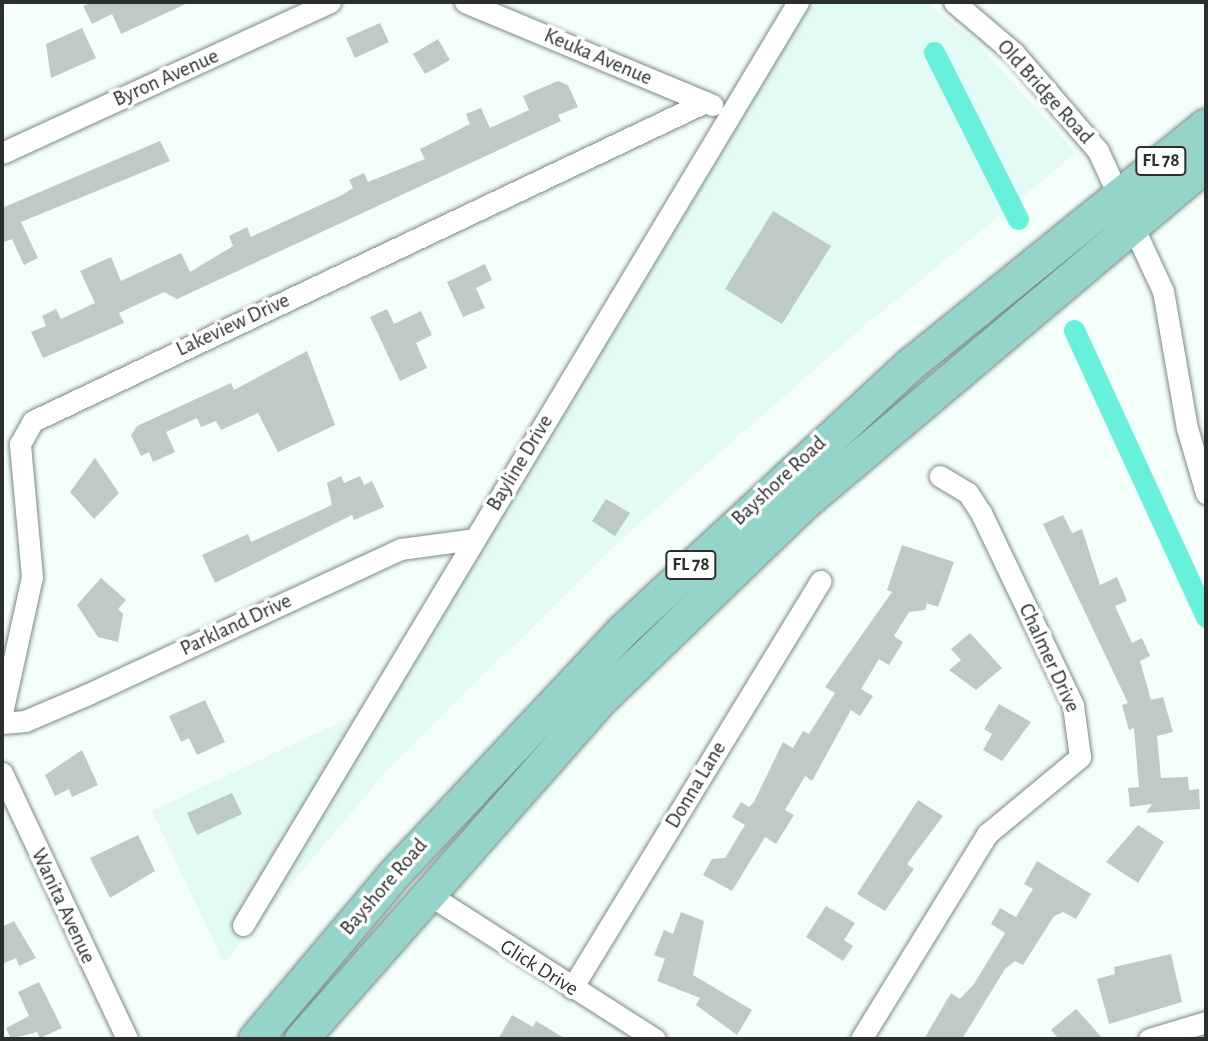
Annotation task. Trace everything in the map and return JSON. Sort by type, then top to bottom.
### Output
[{"type":"main road","name":"Bayshore Road","points":[[302,1039],[425,892],[603,697],[804,503],[1124,211],[1206,125]]},
{"type":"main road","name":"Bayshore Road","points":[[255,1039],[393,875],[623,630],[814,448],[1124,211],[1206,164]]},
{"type":"street","name":"Byron Avenue","points":[[2,153],[330,2]]},
{"type":"street","name":"Keuka Avenue","points":[[465,2],[730,112]]},
{"type":"street","name":"Bayline Drive","points":[[243,925],[798,2]]},
{"type":"street","name":"Old Bridge Road","points":[[954,2],[1057,102],[1098,151],[1163,290],[1187,428],[1206,494]]},
{"type":"street","name":"Lakeview Drive","points":[[2,713],[32,577],[20,444],[33,421],[705,103]]},
{"type":"street","name":"Chalmer Drive","points":[[860,1039],[987,834],[1080,757],[1073,705],[981,513],[968,493],[940,476]]},
{"type":"street","name":"Parkland Drive","points":[[2,723],[25,721],[74,700],[401,550],[474,539]]},
{"type":"street","name":"Donna Lane","points":[[572,988],[820,581]]},
{"type":"street","name":"Wanita Avenue","points":[[2,772],[127,1039]]},
{"type":"street","name":"Glick Drive","points":[[425,892],[655,1039]]},
{"type":"street","points":[[1149,1039],[1206,1022]]},
{"type":"shaded area","points":[[792,2],[926,2],[977,43],[1076,153],[863,327],[628,533],[389,768],[224,963],[152,811],[357,714]]},
{"type":"building","points":[[93,2],[190,2],[121,34],[112,14],[92,24],[83,6]]},
{"type":"building","points":[[380,23],[389,42],[355,58],[346,38]]},
{"type":"building","points":[[82,28],[96,58],[51,78],[46,44]]},
{"type":"building","points":[[438,39],[450,60],[425,74],[413,54]]},
{"type":"building","points":[[558,81],[568,85],[578,107],[558,115],[561,121],[177,299],[164,292],[119,313],[124,323],[43,358],[31,332],[46,326],[42,316],[56,309],[61,319],[95,303],[80,271],[111,257],[121,281],[181,253],[190,272],[233,246],[229,236],[247,227],[251,237],[342,195],[353,188],[349,180],[364,173],[368,182],[425,159],[420,149],[470,124],[466,114],[481,108],[490,128],[529,110],[523,96]]},
{"type":"building","points":[[160,141],[170,161],[21,222],[38,258],[24,265],[12,239],[2,243],[2,208]]},
{"type":"building","points":[[773,211],[831,246],[782,324],[725,289]]},
{"type":"building","points":[[485,264],[492,280],[476,288],[485,308],[463,317],[447,282]]},
{"type":"building","points":[[387,309],[394,324],[421,311],[432,335],[416,343],[427,368],[400,381],[370,317]]},
{"type":"building","points":[[307,351],[335,425],[278,452],[258,413],[221,430],[216,421],[201,427],[197,418],[166,432],[175,452],[153,462],[149,452],[141,456],[131,435],[137,426],[231,383],[234,390]]},
{"type":"building","points":[[95,458],[119,493],[94,519],[70,492]]},
{"type":"building","points":[[341,476],[344,483],[360,476],[364,485],[372,481],[384,507],[354,520],[352,515],[215,583],[202,555],[248,534],[251,542],[332,505],[327,483]]},
{"type":"building","points":[[606,499],[630,513],[615,536],[592,521]]},
{"type":"building","points":[[1063,515],[1072,533],[1082,529],[1100,585],[1117,577],[1127,601],[1115,606],[1132,643],[1142,638],[1150,656],[1140,661],[1151,700],[1163,697],[1173,732],[1157,736],[1161,778],[1188,777],[1189,790],[1199,789],[1200,809],[1146,813],[1152,804],[1130,807],[1128,788],[1139,787],[1134,728],[1129,730],[1122,705],[1128,703],[1043,524]]},
{"type":"building","points":[[902,545],[954,562],[938,607],[927,603],[925,610],[909,612],[894,636],[903,642],[889,665],[879,659],[861,689],[873,696],[860,716],[851,710],[812,781],[805,776],[785,810],[794,815],[776,844],[765,837],[732,891],[703,875],[712,859],[725,858],[745,825],[732,817],[741,802],[749,807],[754,802],[783,742],[793,748],[803,731],[809,734],[835,693],[825,687],[892,592],[887,590]]},
{"type":"building","points":[[101,578],[126,600],[118,609],[123,614],[118,642],[98,637],[77,605]]},
{"type":"building","points":[[970,633],[1002,668],[976,690],[949,670],[961,660],[951,649]]},
{"type":"building","points":[[205,700],[225,742],[197,755],[189,738],[181,742],[169,716]]},
{"type":"building","points":[[999,704],[1031,722],[1002,761],[983,750],[992,734],[984,729]]},
{"type":"building","points":[[82,750],[98,785],[72,797],[69,789],[55,796],[45,775]]},
{"type":"building","points":[[232,793],[242,814],[197,835],[187,813]]},
{"type":"building","points":[[918,800],[943,816],[907,864],[914,869],[885,911],[857,894]]},
{"type":"building","points":[[1138,825],[1164,842],[1138,883],[1106,862]]},
{"type":"building","points":[[138,835],[155,871],[110,898],[90,858]]},
{"type":"building","points":[[1037,861],[1091,894],[1076,919],[1063,912],[1054,916],[1023,965],[1015,961],[1005,969],[962,1039],[924,1039],[951,993],[960,999],[974,984],[1005,933],[991,924],[1000,908],[1016,917],[1033,889],[1024,884]]},
{"type":"building","points":[[826,906],[855,923],[844,940],[853,946],[843,961],[806,937]]},
{"type":"building","points":[[681,912],[704,921],[693,975],[752,1010],[737,1035],[696,1005],[700,998],[657,981],[665,959],[654,955],[664,930],[673,934]]},
{"type":"building","points":[[14,921],[36,958],[19,966],[16,958],[2,964],[2,927]]},
{"type":"building","points":[[1171,954],[1182,1002],[1109,1024],[1097,979],[1115,974],[1114,967]]},
{"type":"building","points":[[39,982],[62,1028],[40,1038],[37,1032],[11,1039],[6,1028],[29,1016],[18,992]]},
{"type":"building","points":[[1076,1009],[1103,1039],[1059,1039],[1051,1030]]},
{"type":"building","points":[[512,1015],[533,1027],[536,1021],[566,1039],[498,1039]]},
{"type":"waterway","points":[[934,52],[1018,219]]},
{"type":"waterway","points":[[1074,330],[1206,617]]}]
